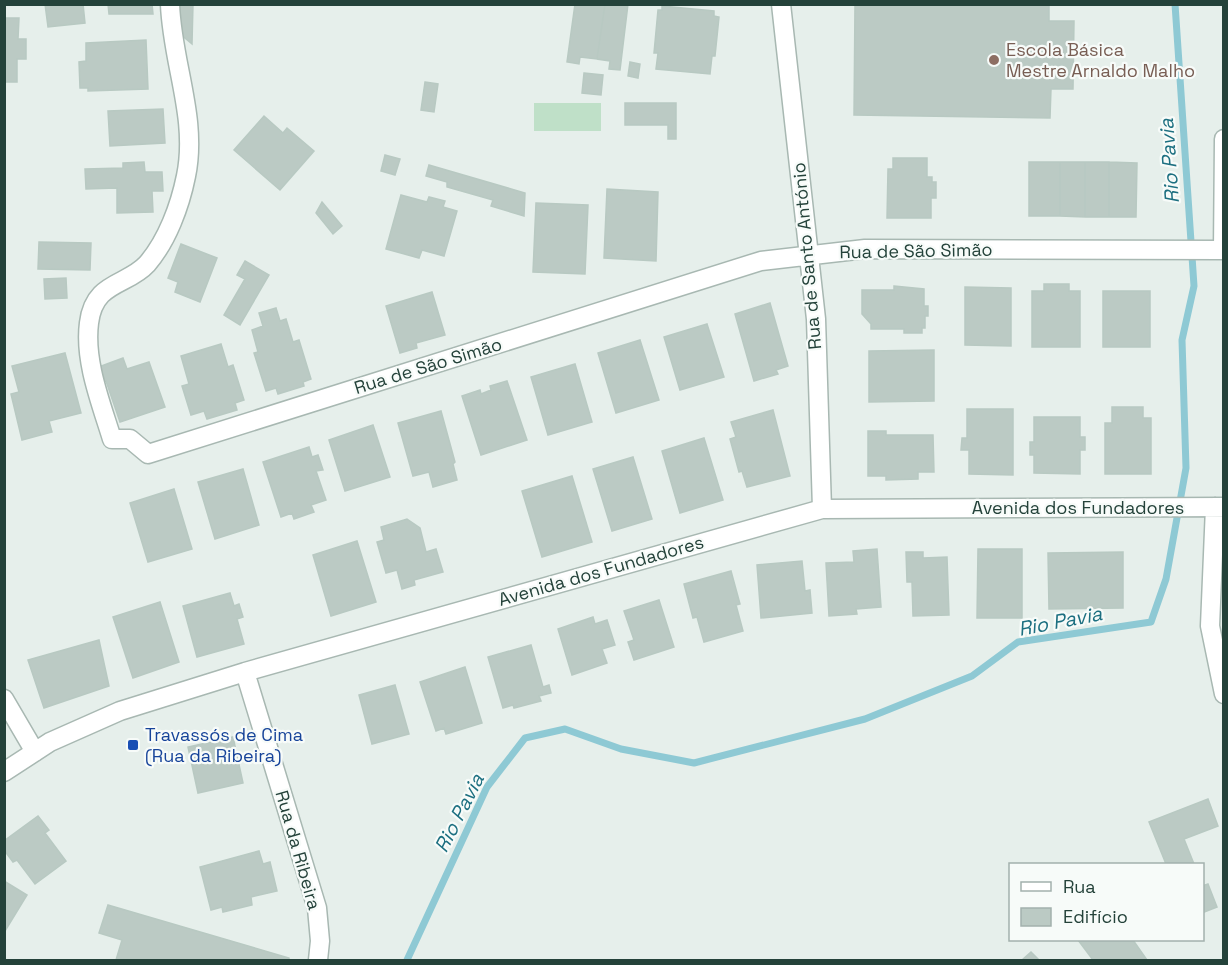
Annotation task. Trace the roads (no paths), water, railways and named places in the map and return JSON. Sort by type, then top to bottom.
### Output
[{"type":"street","name":"Rua de São Simão","points":[[170,4],[171,29],[190,126],[186,176],[173,218],[159,248],[145,266],[107,287],[95,303],[89,321],[88,341],[96,388],[112,439],[130,439],[148,454],[760,261],[866,249],[1223,250]]},
{"type":"street","name":"Rua de Santo António","points":[[781,4],[816,319],[822,508]]},
{"type":"street","points":[[1223,250],[1224,140]]},
{"type":"street","points":[[1219,507],[1210,627],[1224,694]]},
{"type":"street","name":"Avenida dos Fundadores","points":[[4,771],[50,742],[120,711],[246,672],[822,508],[1219,507]]},
{"type":"street","name":"Rua da Ribeira","points":[[246,672],[317,908],[320,941],[318,960]]},
{"type":"street","points":[[4,699],[35,752]]},
{"type":"waterway","name":"Rio Pavia","points":[[407,960],[487,787],[525,738],[565,729],[621,749],[694,763],[865,719],[972,676],[1018,642],[1151,622],[1166,579],[1186,468],[1182,340],[1194,286],[1175,4]]},
{"type":"place","name":"Escola Básica Mestre Arnaldo Malho","points":[[994,60]]},
{"type":"place","name":"Travassós de Cima (Rua da Ribeira)","points":[[133,745]]}]
